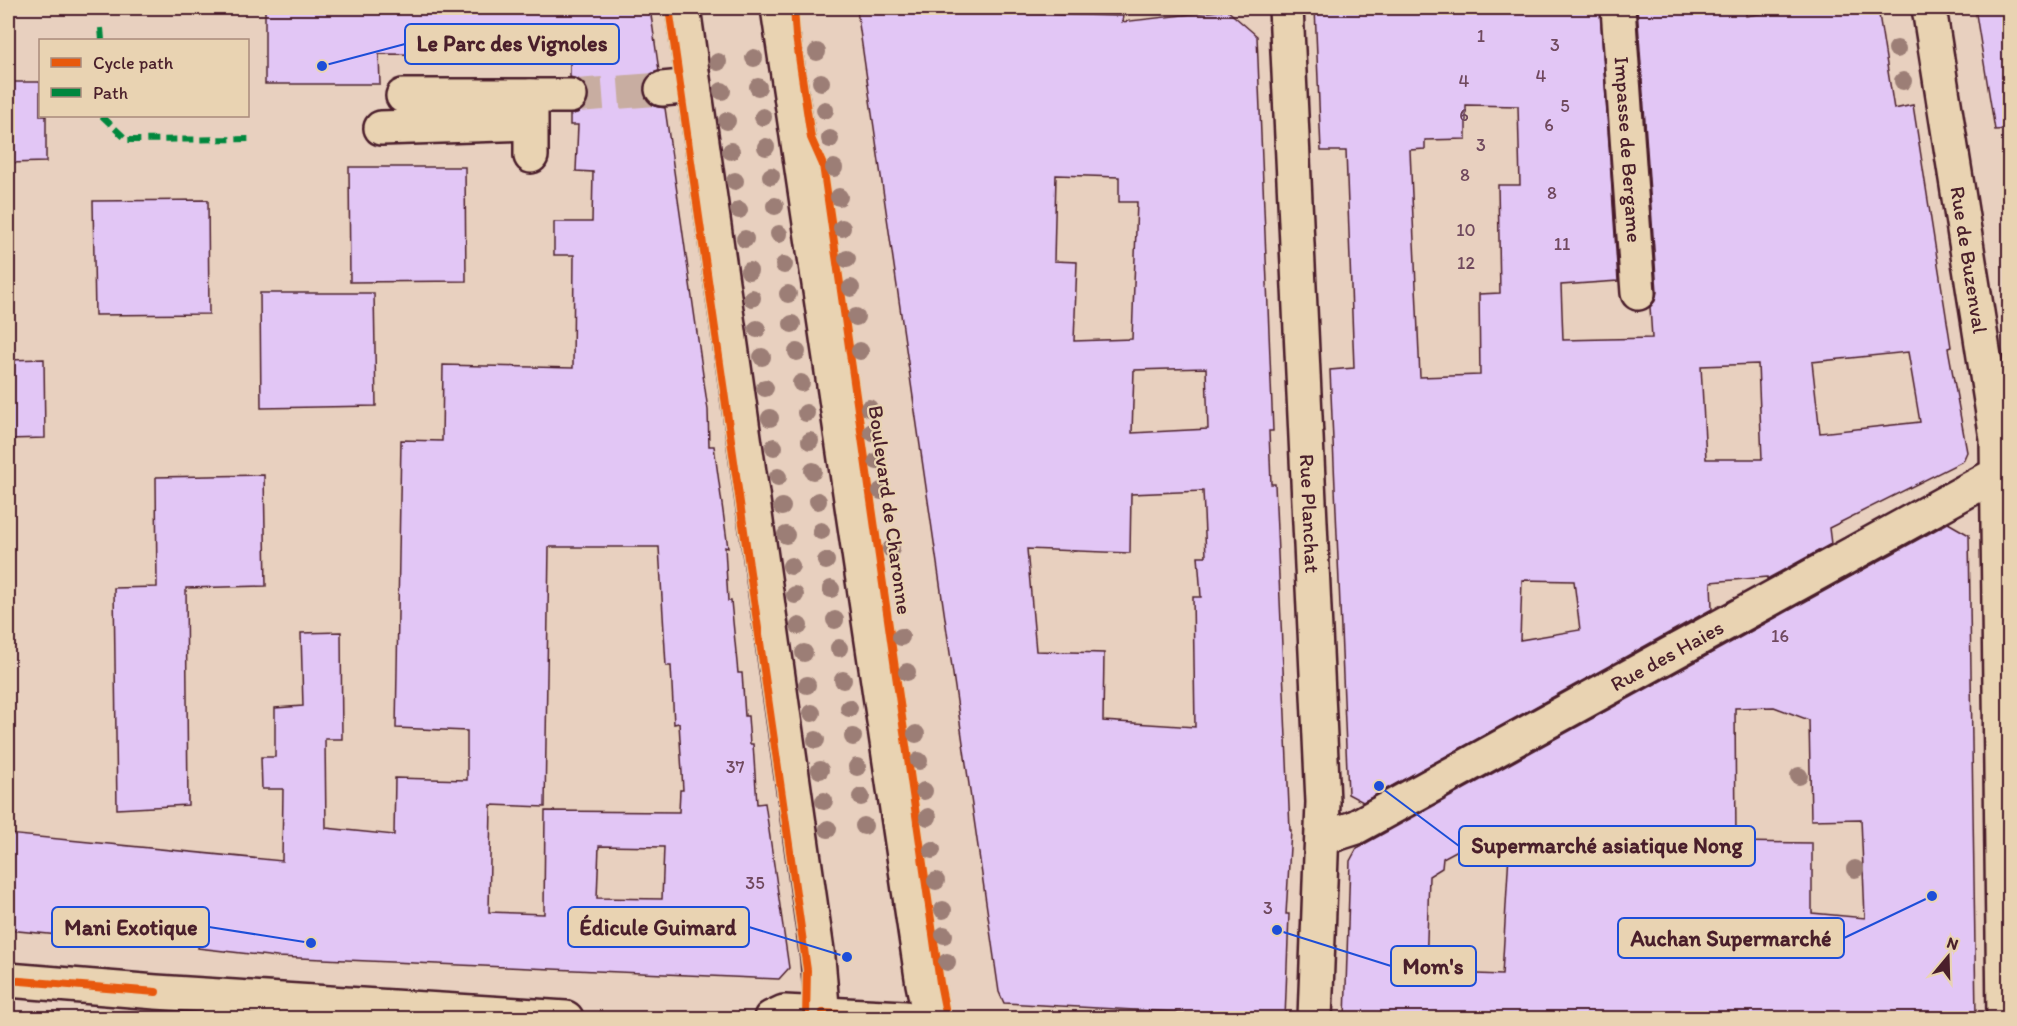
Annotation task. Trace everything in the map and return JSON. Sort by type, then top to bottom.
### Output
[{"type":"street","points":[[691,8],[694,86],[818,958],[823,1016]]},
{"type":"street","name":"Boulevard de Charonne","points":[[778,8],[919,960],[930,1018]]},
{"type":"street","name":"Rue Planchat","points":[[1286,8],[1322,778],[1323,838],[1320,861],[1315,1018]]},
{"type":"street","name":"Impasse de Bergame","points":[[1618,8],[1638,293]]},
{"type":"street","name":"Rue de Buzenval","points":[[1929,8],[2003,470],[2004,1018]]},
{"type":"street","points":[[662,89],[694,86]]},
{"type":"street","points":[[403,96],[531,110]]},
{"type":"street","points":[[381,128],[531,110],[570,96]]},
{"type":"street","points":[[531,110],[531,156]]},
{"type":"street","name":"Rue des Haies","points":[[1323,838],[1354,828],[2003,470]]},
{"type":"street","points":[[8,980],[150,1005],[566,1018]]},
{"type":"street","points":[[771,1018],[784,1012],[823,1016],[905,1018]]},
{"type":"building","points":[[265,8],[650,8],[659,71],[651,74],[645,81],[643,91],[647,100],[654,106],[665,108],[708,410],[709,446],[714,446],[728,548],[725,547],[728,601],[731,601],[738,673],[742,673],[745,716],[748,716],[750,744],[753,744],[757,804],[765,803],[789,968],[779,979],[277,957],[198,948],[199,935],[132,929],[130,942],[8,930],[8,834],[282,861],[283,789],[262,789],[261,757],[275,757],[275,708],[303,706],[301,633],[341,632],[342,739],[325,739],[326,828],[394,835],[395,778],[467,780],[467,731],[396,728],[401,440],[442,441],[443,365],[573,368],[574,255],[554,255],[554,222],[592,222],[593,172],[576,171],[578,125],[570,125],[570,115],[586,106],[589,95],[580,80],[570,77],[570,46],[514,46],[514,55],[379,54],[380,84],[265,84]],"holes":[[[549,547],[659,547],[666,666],[671,666],[674,724],[679,723],[683,790],[680,790],[679,812],[545,811],[544,914],[489,912],[491,805],[545,807]],[[599,846],[664,847],[662,899],[597,898]]]},
{"type":"building","points":[[1315,8],[1600,8],[1618,281],[1561,285],[1563,340],[1652,338],[1650,307],[1655,301],[1657,292],[1637,8],[1746,8],[1746,16],[1801,8],[1878,8],[1894,109],[1913,105],[1951,347],[1948,348],[1967,452],[1963,461],[1829,528],[1831,544],[1767,579],[1767,577],[1711,582],[1712,609],[1363,802],[1348,794],[1330,370],[1354,368],[1346,151],[1321,151]],"holes":[[[1466,105],[1518,106],[1520,185],[1498,185],[1500,293],[1479,294],[1480,375],[1420,377],[1410,150],[1425,149],[1425,140],[1466,139]],[[1908,352],[1920,422],[1820,433],[1812,362]],[[1758,364],[1762,459],[1706,459],[1701,366]],[[1522,580],[1574,581],[1580,630],[1520,640]]]},
{"type":"building","points":[[1975,8],[2010,8],[2010,129],[1995,130]]},
{"type":"building","points":[[857,10],[1123,16],[1122,22],[1227,10],[1257,36],[1273,431],[1269,431],[1271,484],[1275,484],[1291,830],[1286,914],[1289,914],[1285,1018],[1004,1003],[999,992]],"holes":[[[1056,175],[1119,177],[1119,202],[1137,202],[1132,339],[1074,341],[1077,262],[1054,261]],[[1206,368],[1208,429],[1132,433],[1134,370]],[[1203,491],[1206,556],[1198,556],[1201,597],[1193,597],[1195,727],[1103,721],[1104,653],[1036,651],[1027,549],[1130,553],[1131,494]]]},
{"type":"building","points":[[8,82],[39,82],[39,117],[46,117],[46,162],[8,163]]},
{"type":"building","points":[[349,167],[465,167],[466,281],[350,282]]},
{"type":"building","points":[[208,200],[209,314],[95,315],[93,201]]},
{"type":"building","points":[[260,293],[374,293],[376,406],[261,408]]},
{"type":"building","points":[[44,359],[45,438],[8,439],[8,360]]},
{"type":"building","points":[[264,475],[266,586],[186,588],[188,805],[117,809],[114,588],[157,587],[156,477]]},
{"type":"building","points":[[1948,523],[1969,535],[1976,1018],[1345,1018],[1350,861],[1357,848]],"holes":[[[1774,707],[1809,720],[1811,820],[1861,819],[1865,918],[1812,913],[1812,843],[1736,842],[1735,708]],[[1510,835],[1502,975],[1426,972],[1429,876],[1442,868],[1443,858],[1484,836],[1490,847]]]},
{"type":"tunnel","points":[[570,96],[662,89]]},
{"type":"marked path","points":[[101,28],[102,39]]},
{"type":"marked path","points":[[103,117],[127,140],[254,139]]},
{"type":"cycle path","points":[[669,8],[807,970],[806,1018]]},
{"type":"cycle path","points":[[794,8],[811,138],[823,165],[940,983],[947,1018]]},
{"type":"cycle path","points":[[8,980],[156,992]]},
{"type":"cycle path","points":[[823,1013],[905,1018]]},
{"type":"place","name":"Le Parc des Vignoles","points":[[322,66]]},
{"type":"place","name":"Supermarché asiatique Nong","points":[[1379,786]]},
{"type":"place","name":"Auchan Supermarché","points":[[1932,896]]},
{"type":"place","name":"Mom's","points":[[1277,930]]},
{"type":"place","name":"Mani Exotique","points":[[311,943]]},
{"type":"place","name":"Édicule Guimard","points":[[847,957]]}]
